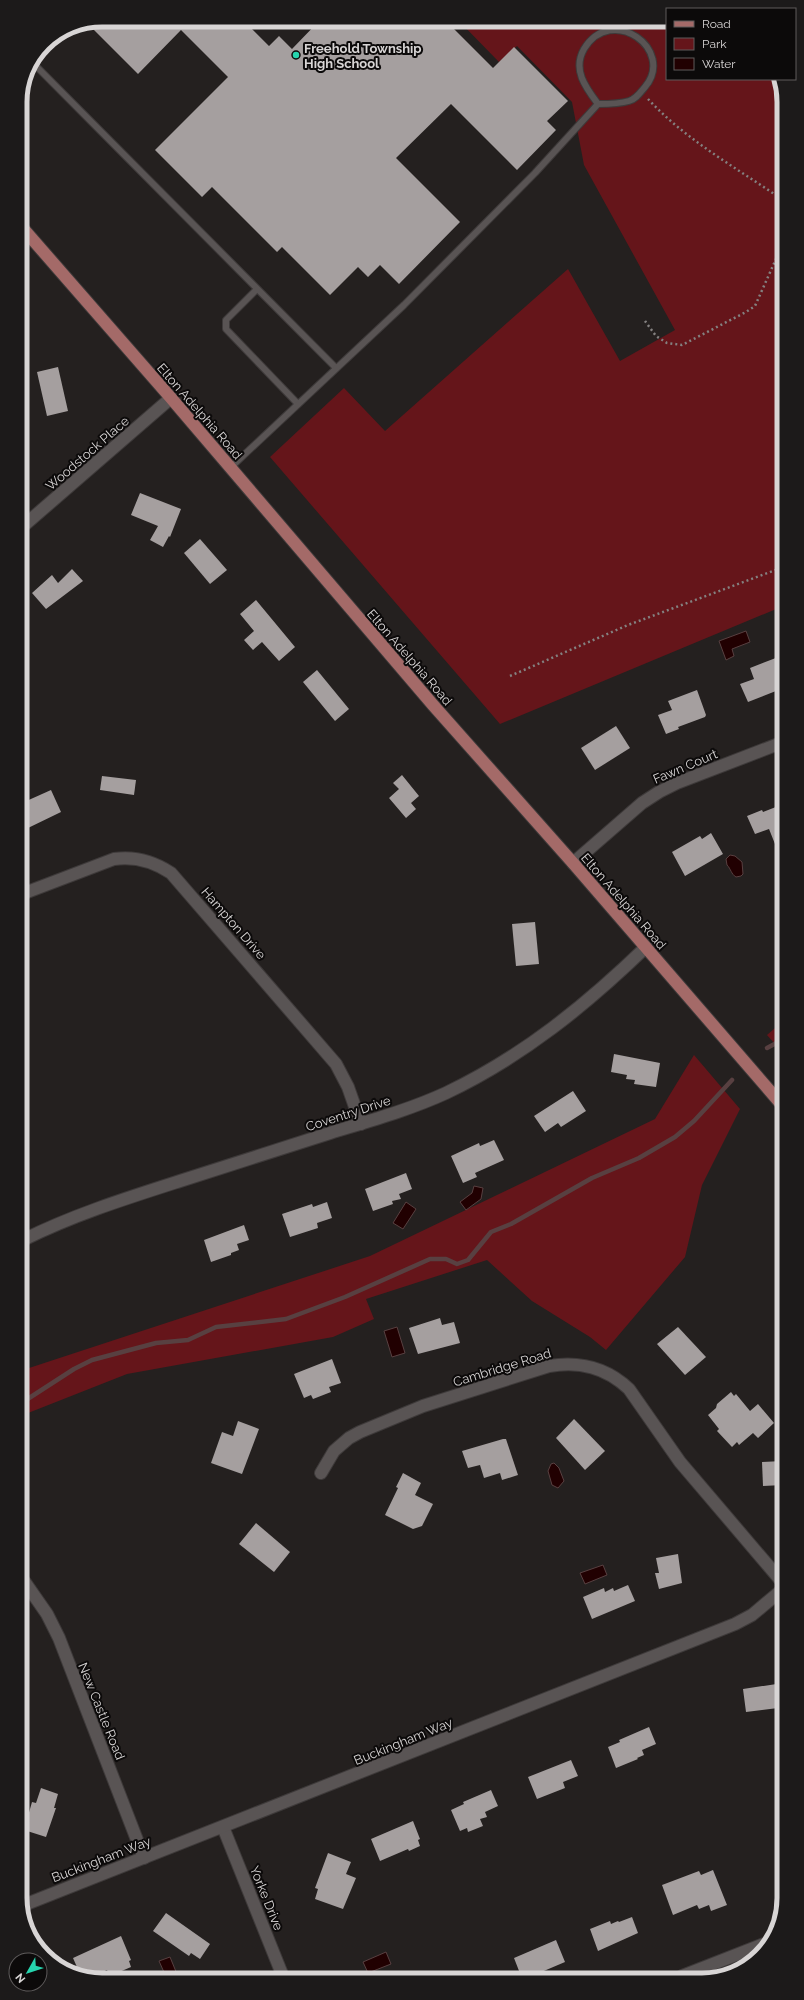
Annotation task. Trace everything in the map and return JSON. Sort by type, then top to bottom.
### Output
[{"type":"main road","name":"Elton Adelphia Road","points":[[27,233],[171,398],[433,705],[573,862],[777,1099]]},
{"type":"street","name":"Woodstock Place","points":[[27,523],[171,398]]},
{"type":"street","name":"Fawn Court","points":[[573,862],[642,803],[659,792],[677,783],[777,745]]},
{"type":"street","name":"Hampton Drive","points":[[27,892],[114,859],[143,859],[160,866],[171,873],[336,1064],[348,1087],[361,1124]]},
{"type":"street","name":"Coventry Drive","points":[[27,1238],[85,1213],[127,1198],[361,1124],[444,1094],[512,1057],[557,1025],[622,970],[646,947]]},
{"type":"street","name":"Cambridge Road","points":[[321,1473],[334,1451],[349,1438],[416,1409],[549,1366],[568,1363],[588,1365],[603,1370],[621,1381],[680,1462],[777,1576]]},
{"type":"street","name":"New Castle Road","points":[[27,1585],[47,1614],[59,1638],[144,1858]]},
{"type":"street","name":"Buckingham Way","points":[[27,1903],[736,1624],[752,1615],[777,1594]]},
{"type":"street","name":"Yorke Drive","points":[[223,1827],[282,1973]]},
{"type":"street","points":[[690,1973],[761,1945]]},
{"type":"lane","points":[[230,468],[404,305],[535,173],[598,104],[630,101],[641,92],[649,82],[653,67],[651,54],[646,44],[638,37],[626,31],[615,30],[600,33],[589,42],[581,55],[580,72],[584,83],[598,104]]},
{"type":"lane","points":[[36,66],[336,368]]},
{"type":"lane","points":[[257,289],[226,320],[226,329],[298,404]]},
{"type":"path","points":[[641,92],[656,108],[701,146],[777,196]]},
{"type":"path","points":[[645,321],[656,336],[667,343],[682,345],[755,306],[777,257]]},
{"type":"path","points":[[510,676],[628,625],[777,569]]},
{"type":"green space","points":[[465,27],[666,27],[666,80],[774,80],[777,97],[777,609],[500,724],[270,457],[344,388],[385,431],[568,269],[620,361],[675,330],[584,165],[572,102],[517,46],[499,62]]},
{"type":"green space","points":[[777,1026],[777,1046],[767,1035]]},
{"type":"green space","points":[[694,1055],[740,1109],[702,1185],[685,1257],[606,1350],[590,1337],[532,1301],[487,1260],[366,1299],[374,1319],[333,1337],[127,1374],[27,1413],[27,1369],[370,1256],[655,1119]]},
{"type":"water","points":[[746,631],[750,642],[732,649],[734,656],[726,660],[719,641]]},
{"type":"water","points":[[730,855],[735,856],[742,862],[743,874],[741,876],[734,876],[727,865],[726,859]]},
{"type":"water","points":[[474,1186],[483,1188],[481,1199],[466,1210],[460,1202],[472,1193]]},
{"type":"water","points":[[406,1202],[416,1209],[403,1229],[393,1223]]},
{"type":"water","points":[[397,1327],[405,1353],[392,1357],[384,1331]]},
{"type":"water","points":[[554,1463],[559,1468],[564,1481],[558,1488],[552,1485],[548,1471],[551,1464]]},
{"type":"water","points":[[603,1565],[607,1575],[585,1584],[580,1573]]},
{"type":"water","points":[[386,1952],[391,1964],[368,1973],[363,1962]]},
{"type":"water","points":[[170,1957],[177,1973],[164,1973],[159,1961]]},
{"type":"building","points":[[250,27],[269,46],[279,36],[292,49],[313,27],[452,27],[493,68],[514,47],[568,101],[547,121],[556,130],[517,170],[451,104],[396,158],[460,222],[399,284],[380,265],[368,277],[358,267],[330,295],[282,247],[277,252],[212,187],[202,197],[155,150],[228,77],[181,30],[138,74],[92,28]]},
{"type":"building","points":[[58,367],[68,411],[47,416],[37,372]]},
{"type":"building","points":[[140,493],[181,509],[170,537],[169,536],[163,547],[150,540],[158,526],[131,515]]},
{"type":"building","points":[[200,539],[227,570],[210,584],[184,553]]},
{"type":"building","points":[[72,569],[83,581],[46,609],[32,593],[52,575],[58,583]]},
{"type":"building","points":[[256,600],[295,647],[279,661],[262,642],[253,650],[244,640],[254,631],[240,614]]},
{"type":"building","points":[[777,658],[777,691],[748,702],[740,684],[754,679],[750,668]]},
{"type":"building","points":[[317,670],[349,709],[335,721],[303,682]]},
{"type":"building","points":[[697,690],[706,715],[705,717],[678,727],[679,729],[666,734],[658,715],[672,710],[668,701]]},
{"type":"building","points":[[616,726],[630,748],[595,770],[581,748]]},
{"type":"building","points":[[402,775],[419,796],[411,803],[416,809],[406,818],[389,798],[399,789],[393,783]]},
{"type":"building","points":[[102,776],[136,780],[134,795],[100,790]]},
{"type":"building","points":[[51,790],[61,812],[28,828],[27,801]]},
{"type":"building","points":[[777,807],[777,849],[769,829],[755,834],[747,816],[762,810],[763,812]]},
{"type":"building","points":[[711,833],[723,854],[685,876],[672,852],[700,836],[702,839]]},
{"type":"building","points":[[535,922],[539,964],[516,966],[512,924]]},
{"type":"building","points":[[614,1054],[660,1063],[656,1087],[634,1084],[635,1080],[626,1079],[627,1075],[611,1072]]},
{"type":"building","points":[[573,1091],[586,1111],[561,1127],[558,1123],[545,1132],[534,1116]]},
{"type":"building","points":[[494,1140],[504,1160],[475,1173],[477,1177],[463,1183],[451,1156],[479,1143],[480,1146]]},
{"type":"building","points":[[406,1173],[412,1189],[399,1194],[401,1199],[392,1201],[393,1204],[373,1211],[365,1189]]},
{"type":"building","points":[[327,1202],[332,1218],[317,1223],[318,1228],[290,1237],[282,1214],[312,1204],[313,1207]]},
{"type":"building","points":[[244,1225],[249,1240],[237,1244],[239,1250],[231,1253],[231,1255],[211,1262],[204,1240]]},
{"type":"building","points":[[440,1318],[442,1325],[454,1322],[460,1343],[418,1354],[409,1328]]},
{"type":"building","points":[[678,1327],[706,1357],[685,1375],[657,1344]]},
{"type":"building","points":[[332,1359],[341,1383],[329,1387],[331,1392],[313,1399],[311,1395],[304,1398],[294,1374]]},
{"type":"building","points":[[731,1392],[734,1396],[736,1394],[750,1411],[758,1404],[774,1423],[758,1438],[753,1433],[739,1445],[737,1442],[732,1447],[717,1431],[719,1429],[708,1415],[716,1408],[717,1404]]},
{"type":"building","points":[[574,1419],[605,1451],[585,1470],[556,1438]]},
{"type":"building","points":[[238,1421],[259,1429],[242,1474],[211,1463],[222,1432],[233,1436]]},
{"type":"building","points":[[506,1439],[518,1475],[502,1480],[500,1473],[484,1478],[480,1465],[468,1468],[462,1451]]},
{"type":"building","points":[[777,1461],[777,1485],[763,1486],[762,1462]]},
{"type":"building","points":[[403,1473],[421,1483],[415,1495],[433,1504],[422,1526],[413,1529],[385,1515],[398,1488],[396,1487]]},
{"type":"building","points":[[256,1523],[290,1552],[274,1572],[239,1544]]},
{"type":"building","points":[[678,1554],[682,1583],[659,1589],[655,1573],[659,1573],[656,1558]]},
{"type":"building","points":[[628,1585],[635,1601],[592,1619],[583,1597],[604,1588],[605,1592],[613,1588],[614,1591]]},
{"type":"building","points":[[777,1684],[777,1708],[746,1712],[743,1689]]},
{"type":"building","points":[[649,1727],[656,1744],[642,1750],[644,1755],[637,1758],[638,1759],[616,1768],[608,1747],[620,1742],[619,1740]]},
{"type":"building","points":[[571,1760],[578,1776],[563,1782],[565,1788],[537,1799],[528,1777]]},
{"type":"building","points":[[41,1788],[58,1794],[54,1808],[56,1808],[46,1837],[27,1831],[27,1820],[32,1802],[36,1803]]},
{"type":"building","points":[[491,1790],[498,1806],[485,1812],[487,1817],[480,1819],[483,1826],[468,1832],[467,1828],[460,1831],[451,1810],[464,1804],[463,1802]]},
{"type":"building","points":[[413,1821],[420,1839],[418,1840],[420,1846],[409,1851],[408,1849],[380,1861],[371,1839]]},
{"type":"building","points":[[328,1853],[351,1862],[346,1874],[356,1878],[343,1909],[315,1899],[318,1889],[315,1888]]},
{"type":"building","points":[[713,1870],[727,1905],[711,1911],[709,1905],[699,1909],[697,1905],[673,1915],[662,1885],[699,1871],[701,1875]]},
{"type":"building","points":[[166,1913],[210,1944],[200,1959],[191,1953],[189,1956],[153,1931]]},
{"type":"building","points":[[632,1917],[638,1933],[598,1951],[590,1929],[610,1921],[611,1924]]},
{"type":"building","points":[[121,1936],[131,1960],[129,1961],[131,1967],[117,1973],[108,1973],[107,1970],[100,1973],[87,1972],[78,1969],[73,1958]]},
{"type":"building","points":[[556,1940],[565,1962],[539,1973],[520,1973],[514,1958]]},
{"type":"waterway","points":[[767,1048],[777,1043]]},
{"type":"waterway","points":[[27,1399],[74,1369],[92,1360],[156,1343],[188,1340],[216,1327],[286,1319],[345,1297],[430,1259],[446,1259],[457,1264],[468,1260],[491,1232],[511,1224],[592,1178],[639,1158],[675,1137],[694,1121],[732,1080]]},
{"type":"place","name":"Freehold Township High School","points":[[296,55]]}]
